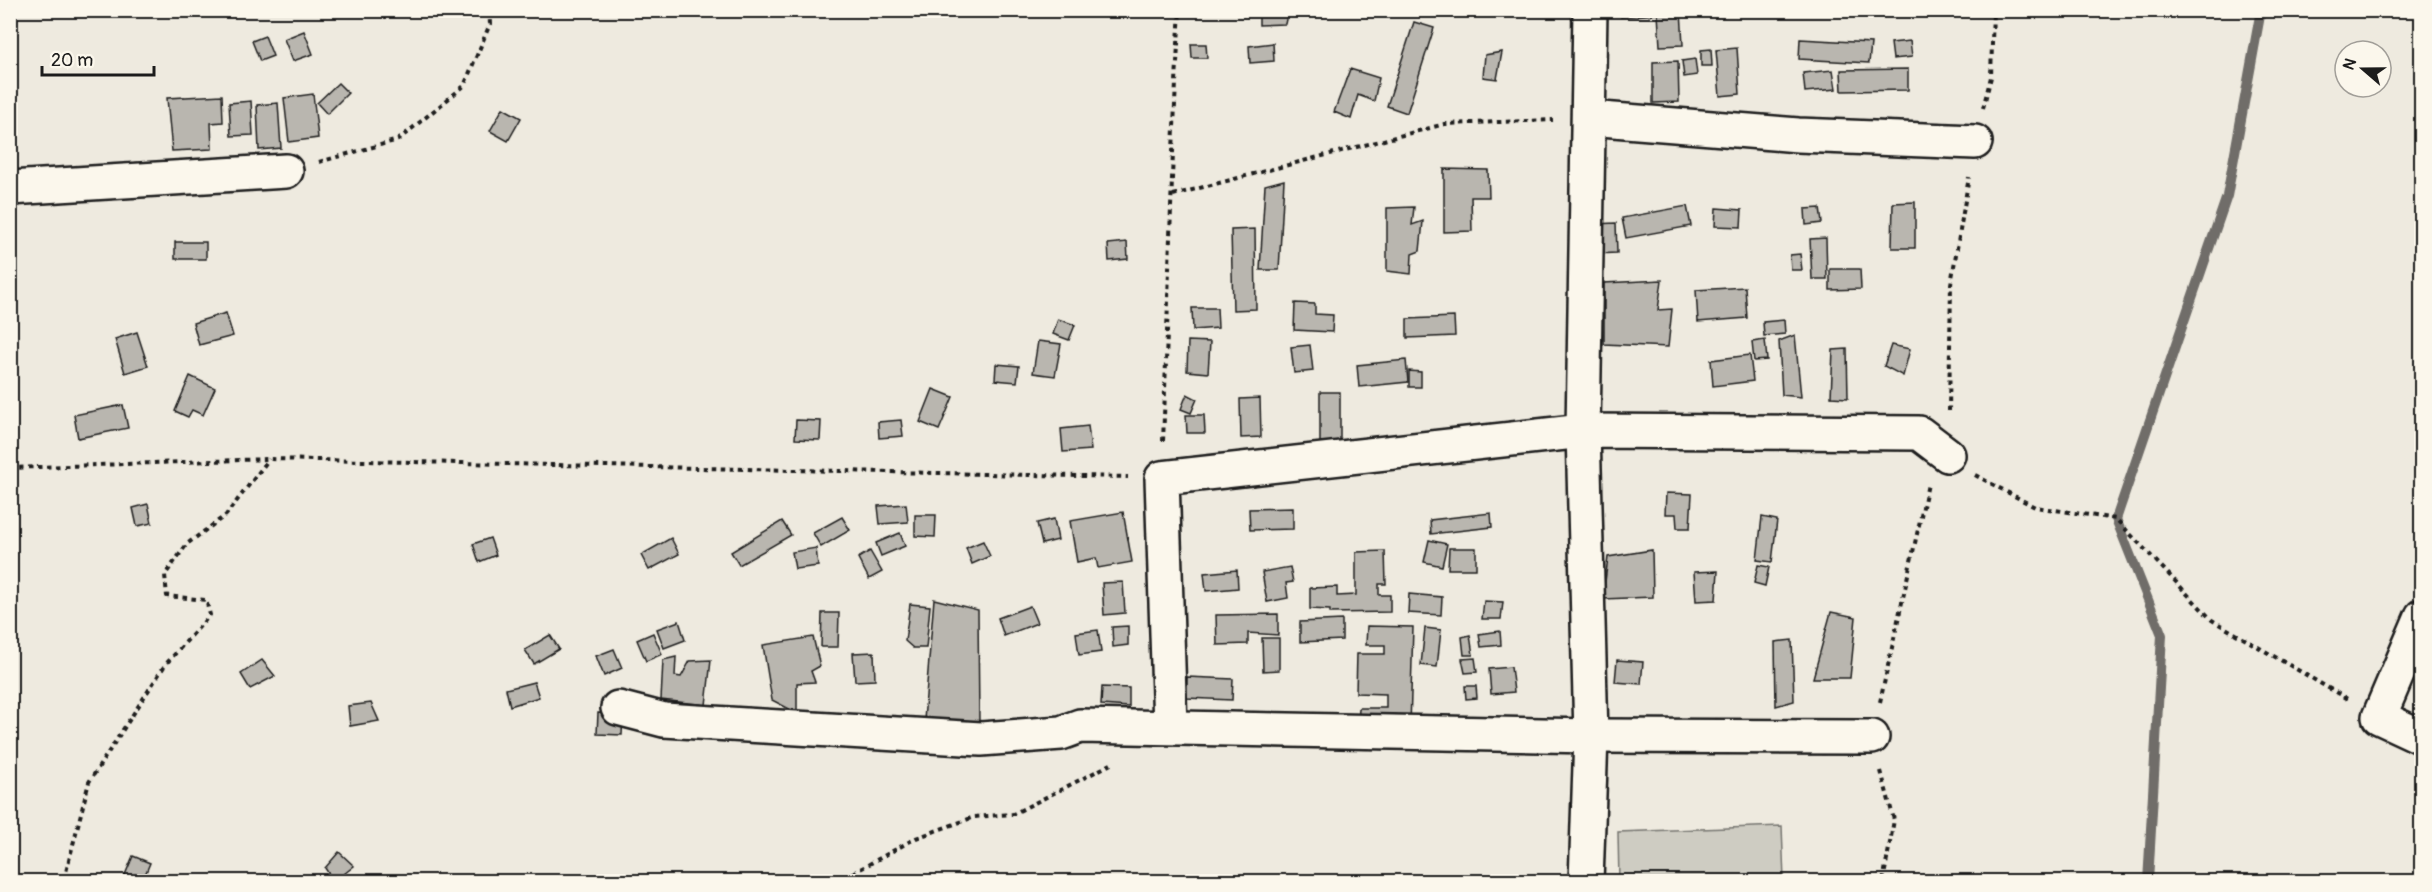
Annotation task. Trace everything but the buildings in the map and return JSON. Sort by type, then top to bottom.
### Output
[{"type":"street","points":[[1586,882],[1591,736],[1583,431],[1590,10]]},
{"type":"street","points":[[1589,118],[1798,135],[1975,142]]},
{"type":"street","points":[[10,188],[286,171]]},
{"type":"street","points":[[1170,727],[1162,478],[1583,431],[1919,433],[1948,455]]},
{"type":"street","points":[[2421,616],[2379,717],[2421,737]]},
{"type":"street","points":[[618,708],[664,720],[981,739],[1061,733],[1080,726],[1591,736],[1872,737]]},
{"type":"path","points":[[286,171],[398,140],[464,86],[490,24],[489,10]]},
{"type":"path","points":[[10,468],[269,459],[1162,478],[1173,195],[1171,145],[1180,10]]},
{"type":"path","points":[[1883,882],[1894,820],[1872,737],[1927,486],[1948,455],[1951,284],[1975,142],[1991,77],[1993,10]]},
{"type":"path","points":[[1173,195],[1445,124],[1589,118]]},
{"type":"path","points":[[1948,455],[1981,480],[2035,507],[2116,519],[2212,620],[2379,717]]},
{"type":"path","points":[[54,882],[65,876],[89,782],[165,665],[210,615],[206,600],[167,596],[165,575],[187,544],[226,515],[269,459]]},
{"type":"path","points":[[837,882],[916,838],[974,817],[1013,814],[1121,757]]},
{"type":"shaded area","points":[[1782,826],[1784,881],[1619,881],[1618,832]]},
{"type":"waterway","points":[[2148,882],[2162,635],[2116,519],[2227,196],[2261,10]]}]
